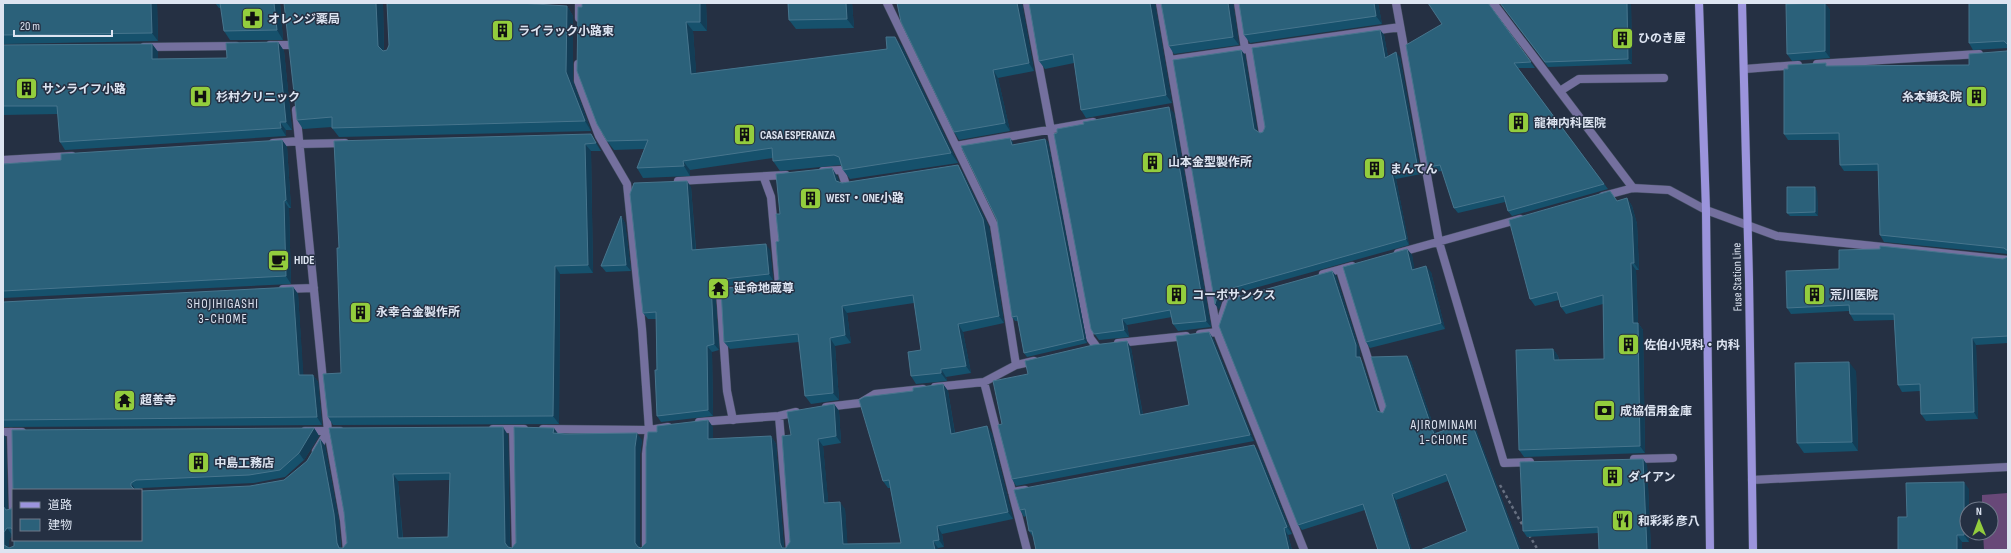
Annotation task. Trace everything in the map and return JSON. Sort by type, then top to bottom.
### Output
[{"type":"main road","points":[[1699,3],[1706,210],[1710,550]]},
{"type":"main road","name":"Fuse Station Line","points":[[1742,3],[1745,69],[1748,226],[1752,550]]},
{"type":"street","points":[[579,3],[579,26]]},
{"type":"street","points":[[887,3],[956,146],[963,168],[994,225],[1016,365]]},
{"type":"street","points":[[1027,3],[1090,338],[1100,346],[1217,332]]},
{"type":"street","points":[[1160,3],[1170,60],[1174,108],[1217,332],[1258,446],[1304,550]]},
{"type":"street","points":[[1238,3],[1263,133]]},
{"type":"street","points":[[1396,3],[1439,242],[1504,463],[1542,462]]},
{"type":"street","points":[[1493,3],[1633,188]]},
{"type":"street","points":[[1170,60],[1400,27]]},
{"type":"street","points":[[257,45],[289,45]]},
{"type":"street","points":[[138,47],[241,46]]},
{"type":"street","points":[[1745,69],[1985,54]]},
{"type":"street","points":[[578,58],[578,81],[595,136],[631,184],[649,430],[646,454],[646,550]]},
{"type":"street","points":[[1560,91],[1579,79],[1664,78]]},
{"type":"street","points":[[295,104],[328,431],[344,520],[347,550]]},
{"type":"street","points":[[956,146],[1102,120]]},
{"type":"street","points":[[268,143],[354,142]]},
{"type":"street","points":[[3,160],[81,155]]},
{"type":"street","points":[[811,173],[842,170],[850,185]]},
{"type":"street","points":[[673,182],[764,178],[795,174]]},
{"type":"street","points":[[764,178],[771,196],[779,285],[764,287]]},
{"type":"street","points":[[1595,198],[1633,188],[1669,190],[1706,210],[1777,236],[2008,260]]},
{"type":"street","points":[[1393,255],[1528,217]]},
{"type":"street","points":[[1318,276],[1363,263]]},
{"type":"street","points":[[1340,270],[1385,412]]},
{"type":"street","points":[[274,290],[314,288]]},
{"type":"street","points":[[733,420],[727,391],[720,292],[742,290]]},
{"type":"street","points":[[1217,332],[1227,301],[1242,297]]},
{"type":"street","points":[[693,423],[779,416],[811,409],[860,403],[875,394],[984,382],[1016,365],[1045,358]]},
{"type":"street","points":[[984,382],[1027,550]]},
{"type":"street","points":[[779,416],[790,550]]},
{"type":"street","points":[[482,429],[649,430],[678,425]]},
{"type":"street","points":[[513,429],[516,550]]},
{"type":"street","points":[[296,431],[351,431]]},
{"type":"street","points":[[312,457],[328,431]]},
{"type":"street","points":[[12,489],[7,432],[34,432]]},
{"type":"street","points":[[1627,460],[1673,458]]},
{"type":"street","points":[[1752,480],[2008,467]]},
{"type":"street","points":[[1012,492],[1035,488]]},
{"type":"path","points":[[1504,463],[1492,471],[1538,550]]},
{"type":"shaded area","points":[[2008,493],[2008,550],[1984,550],[1983,541],[1999,541],[1999,501],[1982,501],[1982,495]]},
{"type":"building","points":[[3,3],[151,3],[152,33],[3,35]]},
{"type":"building","points":[[220,3],[274,3],[277,30],[224,31]]},
{"type":"building","points":[[284,3],[376,3],[378,46],[383,51],[387,50],[389,45],[387,3],[519,3],[567,6],[566,72],[585,121],[332,128],[332,117],[297,120]]},
{"type":"building","points":[[582,3],[700,3],[700,22],[686,22],[691,74],[887,49],[886,37],[895,37],[951,153],[843,170],[839,157],[834,155],[773,161],[772,148],[683,161],[684,166],[637,168],[648,140],[607,141],[597,124],[577,71],[578,7],[582,7]]},
{"type":"building","points":[[788,3],[846,3],[847,19],[789,20]]},
{"type":"building","points":[[897,3],[1017,3],[1029,63],[993,70],[1005,123],[954,132],[901,22]]},
{"type":"building","points":[[1029,3],[1150,3],[1166,95],[1081,110],[1073,54],[1039,61]]},
{"type":"building","points":[[1161,3],[1228,3],[1233,37],[1169,46]]},
{"type":"building","points":[[1239,3],[1374,3],[1376,16],[1244,35]]},
{"type":"building","points":[[1428,3],[1488,3],[1531,62],[1514,63],[1604,184],[1508,211],[1504,196],[1454,208],[1440,165],[1428,167],[1406,45],[1442,24]]},
{"type":"building","points":[[1500,3],[1627,3],[1628,59],[1545,62]]},
{"type":"building","points":[[1825,3],[1825,51],[1787,54],[1786,4]]},
{"type":"building","points":[[1969,3],[2008,3],[2008,45],[2004,41],[1969,43]]},
{"type":"building","points":[[1380,30],[1385,58],[1396,52],[1418,169],[1392,173],[1406,239],[1222,291],[1218,294],[1215,304],[1173,60],[1241,50],[1254,129],[1260,133],[1263,132],[1265,127],[1252,48]]},
{"type":"building","points":[[278,42],[286,122],[280,122],[281,128],[60,142],[57,106],[3,106],[3,45],[152,44],[152,59],[227,58],[226,43]]},
{"type":"building","points":[[2008,49],[2008,251],[2004,248],[1880,235],[1878,164],[1840,165],[1839,133],[1784,134],[1784,69],[1788,69],[1788,65],[1826,63],[1826,66],[1969,65],[1969,54],[2007,51]]},
{"type":"building","points":[[1169,107],[1206,321],[1173,324],[1170,310],[1122,319],[1124,330],[1094,334],[1091,329],[1054,134],[1057,133],[1057,129],[1084,124],[1083,122]]},
{"type":"building","points":[[591,134],[596,143],[585,144],[588,265],[555,266],[553,416],[328,417],[323,374],[341,373],[337,248],[339,248],[334,141]]},
{"type":"building","points":[[1010,138],[1012,145],[1045,139],[1084,339],[1024,353],[1017,316],[1012,317],[997,220],[961,146]]},
{"type":"building","points":[[282,140],[286,200],[284,201],[286,276],[3,291],[3,164],[61,160],[61,154]]},
{"type":"building","points":[[958,165],[983,219],[999,316],[958,324],[966,366],[941,369],[941,373],[911,376],[908,352],[921,350],[913,295],[842,306],[845,335],[830,338],[833,393],[805,396],[798,334],[724,342],[721,289],[774,283],[779,279],[776,242],[779,241],[776,214],[780,214],[776,174],[832,168],[836,181],[842,183]]},
{"type":"building","points":[[687,181],[692,250],[766,244],[769,274],[715,280],[711,283],[714,344],[707,346],[708,410],[657,416],[655,370],[657,370],[656,312],[643,313],[630,194],[634,183]]},
{"type":"building","points":[[1787,187],[1815,187],[1815,212],[1787,213]]},
{"type":"building","points":[[1610,191],[1617,201],[1627,198],[1632,217],[1634,263],[1631,263],[1633,323],[1638,323],[1640,446],[1519,450],[1516,350],[1553,349],[1554,360],[1604,359],[1603,295],[1561,307],[1557,292],[1530,299],[1509,220]]},
{"type":"building","points":[[621,216],[626,265],[601,266]]},
{"type":"building","points":[[1880,246],[2003,259],[2008,257],[2008,336],[1972,338],[1974,412],[1921,414],[1920,384],[1898,385],[1894,314],[1850,314],[1849,305],[1787,308],[1786,271],[1839,269],[1839,250],[1880,249]]},
{"type":"building","points":[[1407,249],[1412,270],[1426,266],[1441,323],[1366,342],[1343,267]]},
{"type":"building","points":[[1332,271],[1356,345],[1356,357],[1360,357],[1377,411],[1383,413],[1386,406],[1371,357],[1407,356],[1434,434],[1471,421],[1519,550],[1420,550],[1467,531],[1446,474],[1392,494],[1410,550],[1378,550],[1363,504],[1298,525],[1219,326],[1228,300]]},
{"type":"building","points":[[293,287],[299,375],[313,375],[317,417],[3,420],[3,302]]},
{"type":"building","points":[[1209,332],[1250,435],[1012,479],[998,425],[1002,424],[993,381],[1028,374],[1025,361],[1093,345],[1127,341],[1140,415],[1189,405],[1176,336]]},
{"type":"building","points":[[1849,362],[1852,442],[1797,443],[1795,363]]},
{"type":"building","points":[[943,384],[951,434],[987,426],[1008,512],[937,526],[939,540],[933,541],[935,550],[3,550],[3,506],[6,510],[12,508],[12,529],[7,528],[4,532],[4,545],[9,548],[14,546],[14,541],[142,541],[142,491],[250,486],[284,480],[307,461],[320,439],[334,514],[337,543],[339,548],[343,548],[347,543],[344,512],[329,428],[503,427],[505,543],[508,547],[512,548],[516,543],[514,427],[554,428],[553,433],[565,434],[637,433],[635,447],[635,543],[641,548],[646,543],[646,447],[648,432],[657,432],[657,426],[708,420],[708,439],[771,436],[780,543],[782,548],[786,548],[790,542],[782,436],[791,435],[787,412],[834,404],[836,436],[818,439],[824,503],[840,502],[843,544],[901,543],[889,480],[883,481],[859,400],[864,397],[913,391],[913,388]],"holes":[[[450,473],[448,537],[398,538],[393,474]]]},
{"type":"building","points":[[314,428],[299,453],[280,470],[249,475],[136,480],[131,483],[131,486],[134,489],[13,489],[12,430]]},
{"type":"building","points":[[1254,445],[1287,527],[1284,528],[1289,550],[1036,550],[1032,531],[1029,531],[1025,509],[1020,510],[1014,490]]},
{"type":"building","points":[[1643,459],[1647,550],[1599,550],[1598,527],[1523,531],[1520,462]]},
{"type":"building","points":[[1964,482],[1964,501],[1959,501],[1959,535],[1957,535],[1957,550],[1898,550],[1898,517],[1907,517],[1906,483]]},
{"type":"place","name":"オレンジ薬局","points":[[253,19]]},
{"type":"place","name":"ライラック小路東","points":[[503,31]]},
{"type":"place","name":"ひのき屋","points":[[1623,38]]},
{"type":"place","name":"サンライフ小路","points":[[26,89]]},
{"type":"place","name":"杉村クリニック","points":[[201,97]]},
{"type":"place","name":"糸本鍼灸院","points":[[1977,97]]},
{"type":"place","name":"龍神内科医院","points":[[1518,123]]},
{"type":"place","name":"CASA ESPERANZA","points":[[744,135]]},
{"type":"place","name":"山本金型製作所","points":[[1152,162]]},
{"type":"place","name":"まんてん","points":[[1374,169]]},
{"type":"place","name":"WEST・ONE小路","points":[[811,198]]},
{"type":"place","name":"HIDE","points":[[279,260]]},
{"type":"place","name":"延命地蔵尊","points":[[719,288]]},
{"type":"place","name":"コーポサンクス","points":[[1177,295]]},
{"type":"place","name":"荒川医院","points":[[1815,295]]},
{"type":"place","name":"永幸合金製作所","points":[[361,312]]},
{"type":"place","name":"佐伯小児科・内科","points":[[1629,345]]},
{"type":"place","name":"超善寺","points":[[124,400]]},
{"type":"place","name":"成協信用金庫","points":[[1605,411]]},
{"type":"place","name":"中島工務店","points":[[198,463]]},
{"type":"place","name":"ダイアン","points":[[1612,477]]},
{"type":"place","name":"和彩彩 彦八","points":[[1623,521]]},
{"type":"district","name":"SHOJIHIGASHI 3-CHOME","points":[[223,310]]},
{"type":"district","name":"AJIROMINAMI 1-CHOME","points":[[1444,432]]}]
